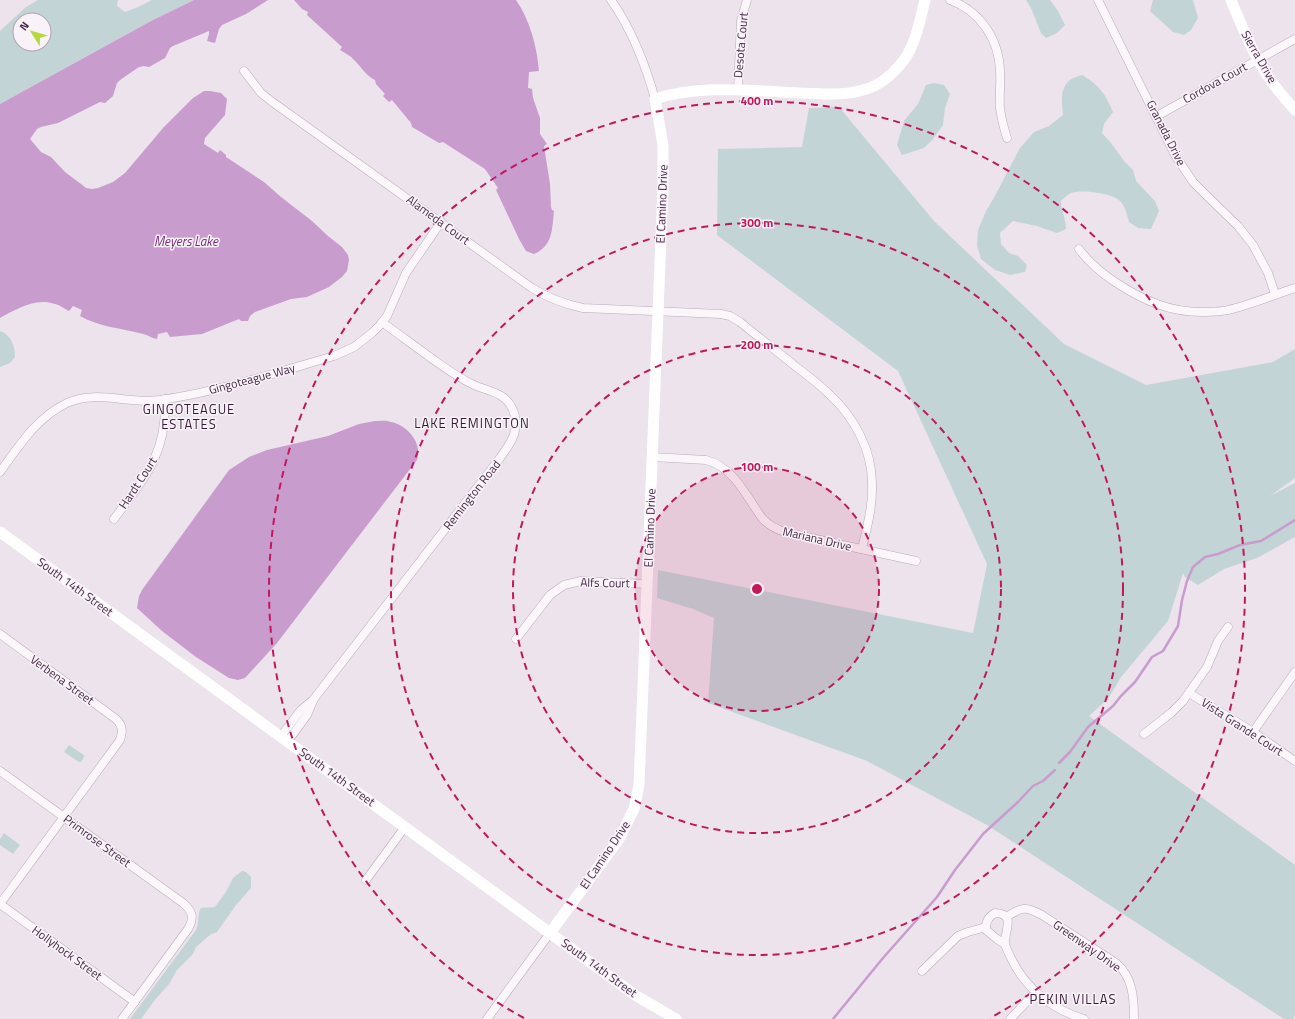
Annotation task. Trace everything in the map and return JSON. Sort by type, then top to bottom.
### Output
[{"type":"street","name":"El Camino Drive","points":[[487,1019],[615,845],[625,828],[635,805],[640,777],[664,157],[655,98],[643,60],[633,35],[611,0]]},
{"type":"street","name":"Desota Court","points":[[738,90],[741,21],[747,0]]},
{"type":"street","points":[[655,98],[695,90],[738,90],[819,94],[843,94],[864,90],[889,76],[908,53],[914,39],[925,0]]},
{"type":"street","points":[[950,0],[968,9],[979,18],[995,43],[1000,71],[1000,110],[1008,138]]},
{"type":"street","name":"Granada Drive","points":[[1098,0],[1157,116],[1175,155],[1193,182],[1238,226],[1253,244],[1268,273],[1275,294]]},
{"type":"street","name":"Sierra Drive","points":[[1231,0],[1241,26],[1258,60],[1275,86],[1295,110]]},
{"type":"street","name":"Cordova Court","points":[[1157,116],[1295,39]]},
{"type":"street","name":"Alameda Court","points":[[244,71],[261,93],[271,101],[544,296],[557,302],[583,308],[721,314],[735,319],[823,388],[837,402],[857,429],[869,459],[872,474],[871,506],[862,549]]},
{"type":"street","name":"Gingoteague Way","points":[[0,472],[38,422],[68,403],[88,397],[149,401],[200,393],[334,356],[354,347],[372,333],[382,322],[389,311],[406,273],[441,222]]},
{"type":"street","points":[[1079,249],[1086,259],[1098,270],[1130,292],[1145,300],[1170,308],[1191,311],[1221,311],[1235,308],[1295,288]]},
{"type":"street","name":"Remington Road","points":[[285,739],[301,710],[313,700],[500,458],[515,434],[515,416],[508,402],[495,392],[475,386],[451,372],[382,322]]},
{"type":"street","name":"Hardt Court","points":[[114,519],[145,477],[159,450],[164,428],[165,399]]},
{"type":"street","name":"Mariana Drive","points":[[653,457],[712,461],[732,474],[762,518],[771,526],[788,533],[916,561]]},
{"type":"street","name":"South 14th Street","points":[[0,532],[636,995],[676,1019]]},
{"type":"street","name":"Alfs Court","points":[[516,639],[550,595],[564,585],[581,581],[648,584]]},
{"type":"street","points":[[1144,734],[1171,713],[1183,701],[1207,667],[1218,641],[1228,627]]},
{"type":"street","name":"Verbena Street","points":[[0,634],[116,719],[122,728],[123,732],[120,740],[64,818]]},
{"type":"street","points":[[1253,732],[1295,672]]},
{"type":"street","name":"Vista Grande Court","points":[[1189,693],[1253,732],[1295,761]]},
{"type":"street","name":"Primrose Street","points":[[0,771],[189,908],[192,920],[188,929],[134,1002]]},
{"type":"street","points":[[0,904],[64,818]]},
{"type":"street","points":[[366,880],[405,827]]},
{"type":"street","name":"Hollyhock Street","points":[[0,904],[134,1002]]},
{"type":"street","name":"Greenway Drive","points":[[1006,917],[1023,908],[1033,910],[1119,966],[1127,976],[1131,985],[1133,994],[1134,1019]]},
{"type":"street","points":[[1005,944],[1008,924],[1006,917],[1004,915],[994,913],[987,920],[986,930],[990,935],[1005,944],[1018,971],[1036,992],[1051,1003],[1065,1012],[1084,1019]]},
{"type":"street","points":[[922,971],[958,936],[986,928]]},
{"type":"street","points":[[1010,1019],[1036,992]]},
{"type":"street","points":[[122,1019],[134,1002]]},
{"type":"shaded area","points":[[38,0],[118,0],[117,6],[125,12],[152,0],[194,0],[151,21],[0,104],[0,31],[12,20],[12,52],[52,52],[52,12],[21,12]]},
{"type":"shaded area","points":[[1026,0],[1050,0],[1058,11],[1065,25],[1057,33],[1046,38],[1041,33],[1031,8]]},
{"type":"shaded area","points":[[1153,0],[1193,0],[1198,18],[1191,30],[1184,35],[1173,32],[1150,11]]},
{"type":"shaded area","points":[[1082,75],[1093,82],[1101,90],[1113,112],[1104,124],[1102,133],[1133,170],[1136,181],[1155,201],[1159,211],[1151,229],[1138,228],[1129,222],[1123,204],[1110,195],[1081,191],[1071,193],[1061,201],[1066,229],[1057,233],[1037,226],[1013,221],[1000,233],[1001,244],[1009,253],[1018,256],[1027,265],[1025,272],[1010,275],[995,270],[981,259],[977,246],[978,230],[986,211],[1020,148],[1034,132],[1049,126],[1063,115],[1062,96],[1064,88],[1070,80]]},
{"type":"shaded area","points":[[934,83],[944,85],[950,94],[945,108],[943,125],[933,139],[924,148],[902,155],[897,145],[904,121],[918,104],[926,85]]},
{"type":"shaded area","points":[[839,107],[934,221],[1064,344],[1146,385],[1273,362],[1295,349],[1295,478],[1270,496],[1295,483],[1295,537],[1257,558],[1224,569],[1198,585],[1185,577],[1183,573],[1168,621],[1121,677],[1108,699],[1089,716],[1295,865],[1295,1015],[1293,1019],[1284,1019],[987,825],[867,761],[708,703],[714,618],[693,609],[657,598],[658,570],[973,633],[987,564],[898,371],[717,235],[718,149],[802,147],[809,108]]},
{"type":"shaded area","points":[[0,331],[7,335],[12,341],[15,357],[10,363],[0,367]]},
{"type":"shaded area","points":[[69,745],[84,755],[81,762],[64,752]]},
{"type":"shaded area","points":[[4,833],[20,845],[13,854],[0,845],[0,839]]},
{"type":"shaded area","points":[[242,871],[246,872],[251,877],[251,888],[236,905],[217,932],[211,934],[196,947],[193,954],[177,970],[169,984],[141,1019],[130,1019],[196,930],[201,908],[215,907],[226,892],[233,878]]},
{"type":"water","name":"Meyers Lake","points":[[194,0],[268,0],[246,14],[222,25],[219,29],[215,43],[207,41],[209,31],[173,46],[170,48],[165,58],[149,67],[139,67],[120,80],[117,83],[113,96],[105,103],[100,102],[58,123],[41,127],[37,129],[30,139],[41,152],[51,157],[65,172],[86,188],[98,188],[113,182],[125,173],[163,128],[193,98],[204,91],[221,93],[227,99],[225,115],[205,138],[204,144],[218,153],[220,150],[226,155],[226,157],[264,182],[342,247],[348,255],[349,260],[347,271],[329,287],[307,297],[291,299],[255,312],[250,316],[248,321],[241,321],[239,319],[202,334],[170,337],[167,332],[158,334],[157,339],[145,334],[95,323],[80,316],[82,310],[73,306],[69,311],[59,305],[48,302],[26,305],[0,318],[0,104],[151,21]]},
{"type":"water","points":[[294,0],[516,0],[529,25],[535,43],[539,71],[529,72],[528,88],[532,89],[533,98],[540,118],[540,134],[547,144],[544,146],[550,184],[551,207],[554,211],[553,224],[548,242],[540,251],[534,254],[526,251],[496,190],[498,188],[485,169],[443,142],[439,143],[412,127],[411,123],[392,100],[389,102],[383,96],[385,94],[376,84],[375,80],[349,55],[340,50],[342,47],[307,15],[308,12],[302,9]]},
{"type":"water","points":[[375,421],[389,421],[403,427],[408,431],[416,441],[418,447],[417,460],[277,643],[245,678],[238,680],[229,678],[196,657],[162,631],[137,608],[139,596],[142,590],[229,470],[249,457],[267,450],[328,436],[359,424]]},
{"type":"waterway","points":[[1059,763],[1070,752],[1088,727],[1113,706],[1135,682],[1152,657],[1163,651],[1178,626],[1182,600],[1187,581],[1193,567],[1205,557],[1218,554],[1240,545],[1261,541],[1295,520]]},
{"type":"waterway","points":[[833,1019],[883,958],[937,897],[955,870],[983,834],[1033,786],[1043,781],[1055,770]]},
{"type":"district","name":"GINGOTEAGUE ESTATES","points":[[189,416]]},
{"type":"district","name":"LAKE REMINGTON","points":[[472,423]]},
{"type":"district","name":"PEKIN VILLAS","points":[[1073,999]]}]
